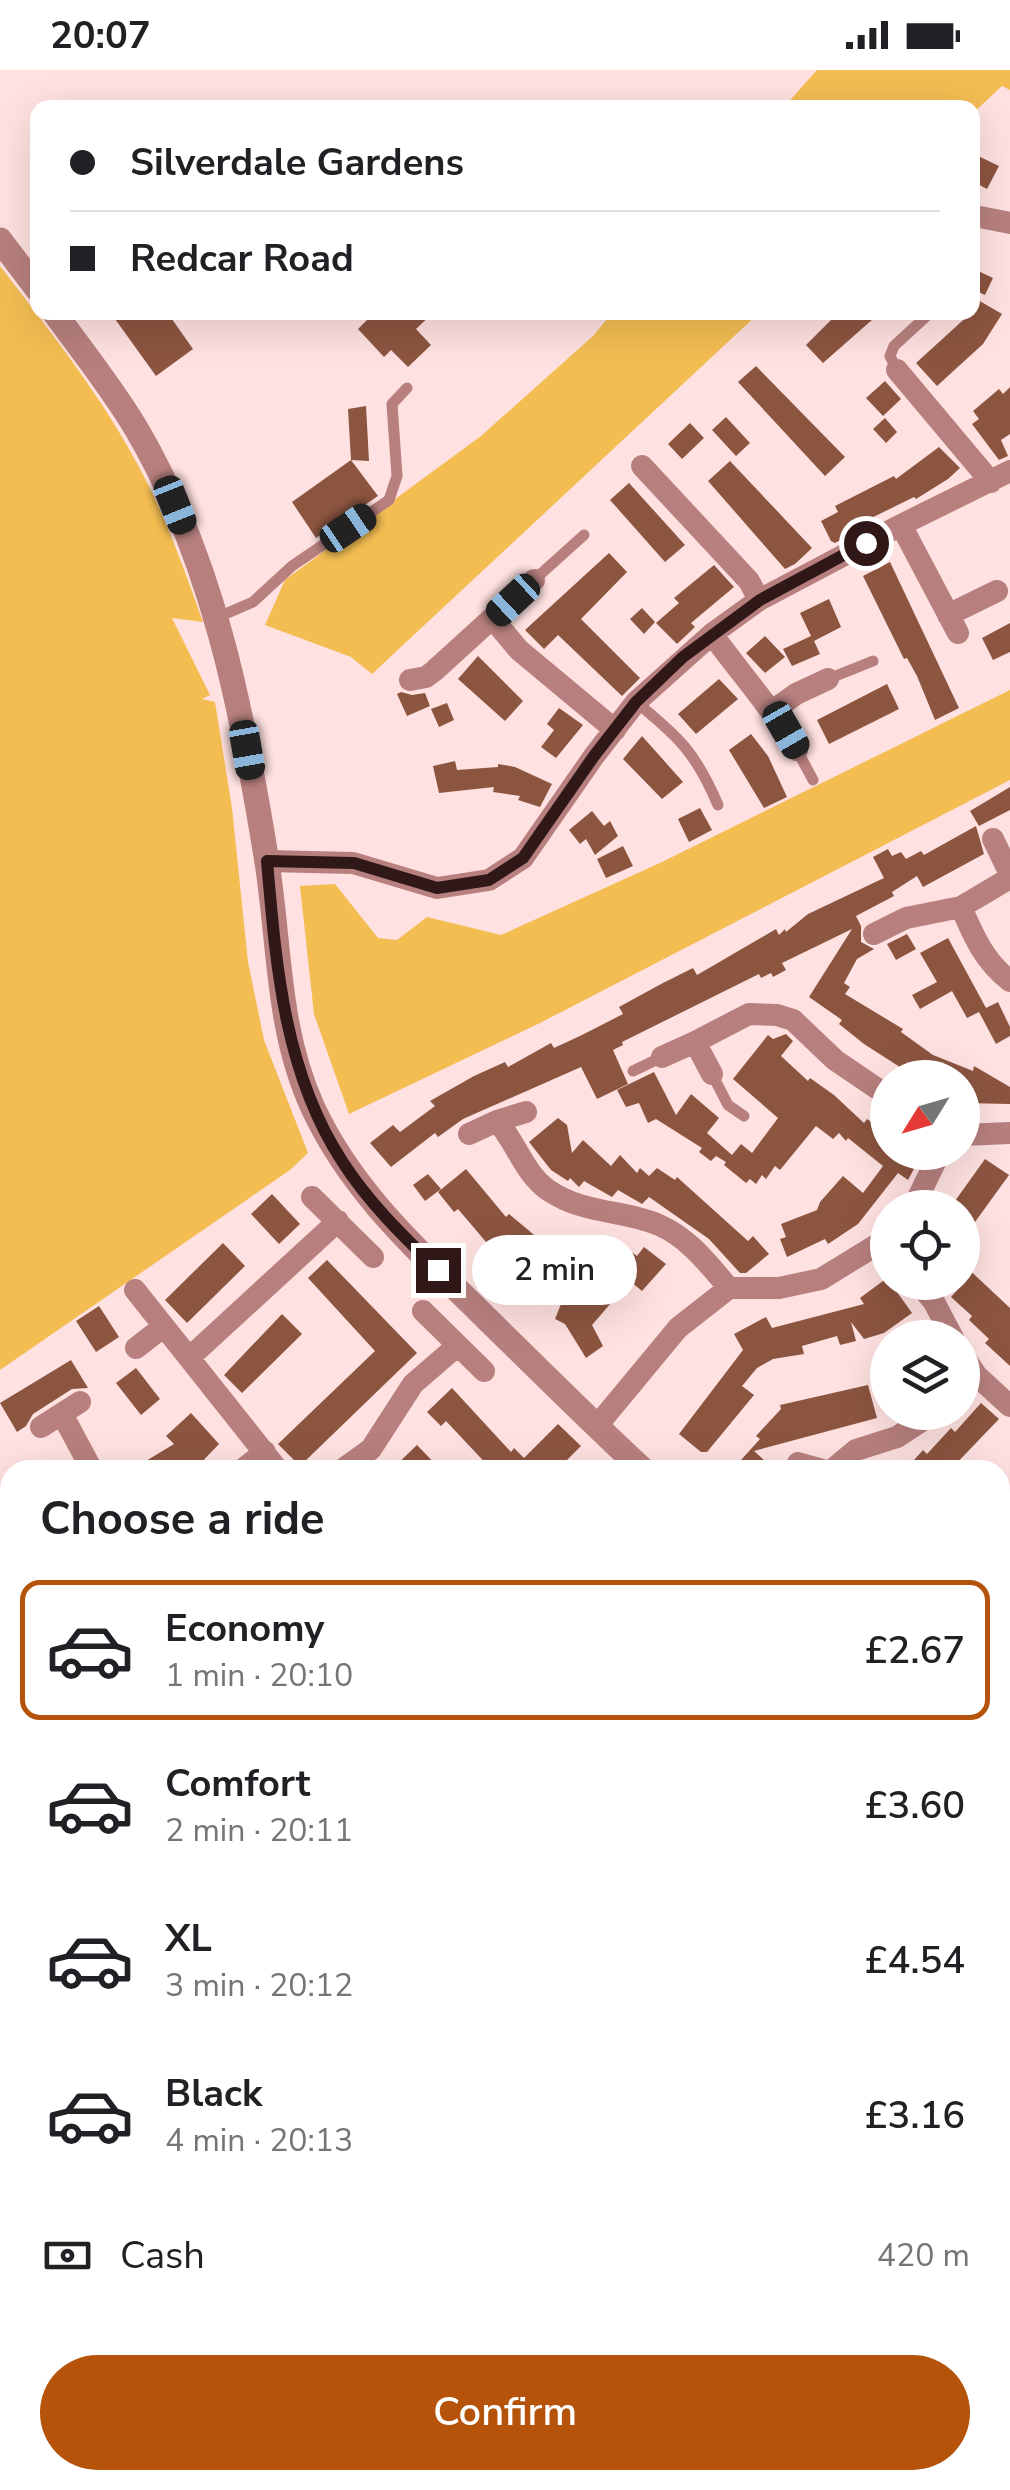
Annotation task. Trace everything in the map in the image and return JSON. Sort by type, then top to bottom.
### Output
[{"type":"street","points":[[980,217],[1010,222]]},
{"type":"street","points":[[0,240],[30,279]]},
{"type":"street","points":[[60,320],[136,430],[175,505],[204,577],[242,718],[267,861],[276,965],[290,1039],[312,1106],[342,1161],[385,1217],[632,1460]]},
{"type":"street","points":[[267,861],[354,863],[437,888],[489,880],[523,858],[636,702],[712,634],[760,600],[1001,476],[897,370]]},
{"type":"street","points":[[642,466],[760,600]]},
{"type":"street","points":[[900,525],[953,624],[1004,588]]},
{"type":"street","points":[[410,680],[434,671],[534,580]]},
{"type":"street","points":[[492,619],[519,650],[615,730]]},
{"type":"street","points":[[712,634],[774,710],[797,750]]},
{"type":"street","points":[[774,710],[828,679]]},
{"type":"street","points":[[874,934],[906,918],[961,907],[1010,876],[993,839]]},
{"type":"street","points":[[961,907],[991,966],[1010,981]]},
{"type":"street","points":[[662,1057],[748,1014],[777,1014],[793,1020],[836,1060],[870,1084]]},
{"type":"street","points":[[696,1042],[712,1074]]},
{"type":"street","points":[[470,1134],[526,1112]]},
{"type":"street","points":[[497,1121],[526,1167],[544,1187],[573,1205],[658,1224],[692,1245],[729,1288]]},
{"type":"street","points":[[980,1135],[1010,1134]]},
{"type":"street","points":[[312,1197],[373,1257]]},
{"type":"street","points":[[189,1358],[338,1221]]},
{"type":"street","points":[[596,1427],[678,1328],[729,1288],[779,1288],[820,1279],[870,1252]]},
{"type":"street","points":[[135,1290],[271,1460]]},
{"type":"street","points":[[423,1311],[484,1371]]},
{"type":"street","points":[[136,1348],[163,1327]]},
{"type":"street","points":[[356,1460],[371,1449],[413,1384],[457,1346]]},
{"type":"street","points":[[980,1388],[1010,1406]]},
{"type":"street","points":[[41,1426],[71,1408],[89,1460]]},
{"type":"street","points":[[844,1460],[856,1450],[908,1430]]},
{"type":"lane","points":[[897,370],[890,356],[894,346],[922,320]]},
{"type":"lane","points":[[216,618],[252,602],[292,566],[389,500],[398,476],[392,404],[407,388]]},
{"type":"lane","points":[[534,580],[584,535]]},
{"type":"lane","points":[[828,679],[874,661]]},
{"type":"lane","points":[[636,702],[677,736],[696,758],[718,805]]},
{"type":"lane","points":[[797,750],[813,780]]},
{"type":"lane","points":[[632,1071],[662,1057]]},
{"type":"lane","points":[[712,1074],[728,1105],[744,1116]]},
{"type":"shaded area","points":[[817,70],[1010,70],[1010,90],[1002,86],[980,106],[980,100],[790,100]]},
{"type":"shaded area","points":[[0,266],[30,306],[30,320],[41,320],[124,440],[166,524],[203,622],[172,618],[210,695],[202,699],[215,702],[232,808],[248,962],[264,1040],[308,1153],[290,1170],[0,1370]]},
{"type":"shaded area","points":[[606,320],[751,320],[372,674],[351,657],[265,625],[285,580],[481,436]]},
{"type":"shaded area","points":[[1010,690],[1010,780],[540,1023],[349,1114],[314,1014],[300,886],[335,884],[378,938],[397,940],[427,917],[501,935],[660,863]]},
{"type":"building","points":[[980,157],[999,166],[987,189],[980,185]]},
{"type":"building","points":[[980,272],[993,278],[985,295],[980,293]]},
{"type":"building","points":[[980,301],[1002,314],[983,344],[937,386],[916,363],[963,320],[980,320]]},
{"type":"building","points":[[116,320],[173,320],[193,349],[156,376]]},
{"type":"building","points":[[367,320],[426,320],[416,329],[431,345],[408,367],[391,350],[384,357],[358,329]]},
{"type":"building","points":[[831,320],[872,320],[823,363],[806,345]]},
{"type":"building","points":[[756,366],[845,457],[825,476],[738,382]]},
{"type":"building","points":[[885,381],[901,399],[883,416],[866,398]]},
{"type":"building","points":[[1010,387],[1010,434],[1001,440],[1008,456],[999,460],[972,424],[979,419],[973,411],[999,389],[1003,394]]},
{"type":"building","points":[[366,406],[369,461],[351,460],[348,409]]},
{"type":"building","points":[[726,417],[750,443],[736,456],[712,430]]},
{"type":"building","points":[[885,418],[897,432],[886,443],[873,429]]},
{"type":"building","points":[[690,423],[704,438],[682,459],[668,444]]},
{"type":"building","points":[[939,447],[960,468],[948,479],[916,499],[845,531],[848,536],[835,543],[831,541],[821,521],[838,512],[835,506],[894,476],[896,479]]},
{"type":"building","points":[[351,460],[378,496],[316,538],[292,502]]},
{"type":"building","points":[[730,461],[812,548],[795,564],[785,569],[708,481]]},
{"type":"building","points":[[629,483],[685,545],[665,562],[610,500]]},
{"type":"building","points":[[609,553],[627,572],[581,619],[640,678],[622,696],[558,635],[544,649],[525,630]]},
{"type":"building","points":[[890,562],[959,708],[935,720],[917,676],[904,659],[863,576]]},
{"type":"building","points":[[714,565],[734,587],[691,623],[695,627],[677,644],[656,623],[679,603],[674,598]]},
{"type":"building","points":[[829,599],[841,627],[814,641],[820,654],[792,666],[783,649],[811,636],[800,613]]},
{"type":"building","points":[[642,608],[655,622],[644,634],[630,619]]},
{"type":"building","points":[[1010,623],[1010,652],[993,660],[982,638]]},
{"type":"building","points":[[765,636],[785,657],[765,673],[746,653]]},
{"type":"building","points":[[478,656],[523,701],[505,721],[458,679]]},
{"type":"building","points":[[719,679],[738,699],[696,734],[678,714]]},
{"type":"building","points":[[887,684],[899,709],[829,744],[817,720]]},
{"type":"building","points":[[425,693],[430,706],[407,716],[397,694]]},
{"type":"building","points":[[447,703],[454,720],[439,727],[431,709]]},
{"type":"building","points":[[559,708],[583,725],[556,758],[541,747],[554,730],[547,724]]},
{"type":"building","points":[[751,734],[768,756],[787,797],[764,808],[729,750]]},
{"type":"building","points":[[642,736],[683,782],[662,799],[623,759]]},
{"type":"building","points":[[455,761],[457,770],[498,764],[515,767],[552,784],[540,807],[518,800],[520,796],[493,792],[494,787],[439,793],[433,766]]},
{"type":"building","points":[[1010,787],[1010,810],[979,826],[970,811]]},
{"type":"building","points":[[700,808],[712,830],[689,842],[678,819]]},
{"type":"building","points":[[592,811],[604,826],[610,821],[618,836],[595,855],[586,839],[580,844],[569,830]]},
{"type":"building","points":[[976,826],[984,854],[923,887],[917,876],[892,892],[894,896],[856,916],[861,926],[861,942],[874,949],[857,959],[844,983],[850,987],[845,994],[946,1060],[889,1060],[809,997],[852,929],[782,963],[786,970],[773,977],[771,973],[761,978],[759,974],[622,1042],[613,1050],[628,1084],[597,1099],[581,1067],[463,1119],[438,1137],[435,1133],[391,1167],[370,1143],[393,1125],[400,1132],[435,1106],[430,1101],[474,1076],[505,1062],[508,1067],[551,1043],[554,1048],[582,1035],[623,1014],[619,1007],[661,984],[693,968],[697,975],[776,929],[779,935],[785,929],[786,932],[808,914],[884,878],[873,857],[888,849],[892,856],[901,852],[906,859],[921,851],[924,855]]},
{"type":"building","points":[[623,846],[633,866],[606,878],[597,859]]},
{"type":"building","points":[[907,934],[916,949],[896,960],[887,944]]},
{"type":"building","points":[[948,938],[986,1008],[998,1002],[1010,1036],[996,1044],[979,1012],[967,1018],[952,991],[920,1009],[912,995],[937,982],[920,953]]},
{"type":"building","points":[[786,1034],[793,1041],[781,1056],[864,1123],[870,1121],[870,1156],[839,1133],[833,1139],[816,1126],[780,1170],[775,1166],[766,1179],[762,1175],[756,1184],[750,1179],[746,1183],[724,1165],[726,1162],[716,1156],[711,1161],[699,1152],[702,1148],[656,1119],[648,1123],[639,1103],[626,1107],[617,1090],[654,1072],[676,1115],[691,1094],[719,1118],[707,1133],[732,1155],[741,1144],[752,1153],[778,1118],[733,1079],[768,1035],[773,1039]]},
{"type":"building","points":[[980,1070],[1010,1087],[1010,1104],[980,1103]]},
{"type":"building","points":[[558,1118],[567,1125],[572,1153],[583,1140],[611,1166],[620,1155],[637,1173],[640,1168],[649,1176],[657,1168],[675,1180],[677,1177],[748,1241],[753,1236],[769,1254],[746,1273],[740,1273],[709,1239],[649,1197],[642,1204],[618,1190],[612,1197],[584,1181],[579,1187],[570,1178],[568,1181],[551,1170],[529,1142]]},
{"type":"building","points":[[985,1159],[1009,1175],[980,1215],[980,1190],[963,1190]]},
{"type":"building","points":[[466,1169],[506,1217],[509,1214],[539,1239],[542,1236],[592,1277],[598,1270],[609,1280],[630,1251],[637,1256],[644,1247],[666,1264],[642,1291],[630,1281],[592,1325],[603,1346],[586,1358],[565,1324],[555,1319],[569,1284],[550,1267],[546,1272],[541,1267],[534,1274],[504,1250],[492,1249],[438,1192]]},
{"type":"building","points":[[880,1170],[913,1170],[908,1180],[898,1173],[885,1190],[870,1190],[870,1209],[858,1224],[828,1244],[825,1239],[787,1257],[780,1239],[786,1237],[781,1224],[817,1210],[843,1176],[863,1193]]},
{"type":"building","points":[[428,1174],[441,1189],[425,1201],[413,1185]]},
{"type":"building","points":[[272,1194],[300,1224],[279,1244],[251,1214]]},
{"type":"building","points":[[223,1243],[245,1266],[187,1323],[165,1300]]},
{"type":"building","points":[[327,1260],[417,1353],[306,1460],[294,1460],[278,1444],[375,1351],[308,1278]]},
{"type":"building","points":[[980,1280],[1010,1308],[1010,1366],[985,1343],[989,1339],[980,1330],[980,1320],[969,1320],[972,1316],[954,1300],[980,1300]]},
{"type":"building","points":[[870,1291],[870,1300],[903,1300],[912,1313],[902,1320],[870,1320],[870,1337],[864,1339],[851,1322],[856,1341],[840,1345],[837,1336],[802,1346],[804,1354],[773,1359],[757,1368],[742,1386],[754,1395],[707,1452],[701,1452],[679,1434],[743,1350],[734,1334],[766,1317],[772,1328],[864,1304],[860,1298]]},
{"type":"building","points":[[99,1306],[119,1337],[96,1352],[76,1321]]},
{"type":"building","points":[[282,1314],[302,1334],[242,1393],[224,1375]]},
{"type":"building","points":[[71,1360],[88,1388],[72,1389],[33,1414],[17,1432],[0,1403]]},
{"type":"building","points":[[136,1368],[160,1399],[141,1415],[116,1383]]},
{"type":"building","points":[[868,1385],[870,1392],[870,1420],[754,1451],[764,1460],[741,1460],[760,1439],[756,1436],[781,1409],[780,1405]]},
{"type":"building","points":[[452,1388],[511,1452],[514,1448],[524,1458],[558,1424],[581,1446],[567,1460],[483,1460],[446,1421],[441,1426],[427,1412]]},
{"type":"building","points":[[981,1403],[999,1419],[960,1460],[914,1460],[923,1450],[927,1454],[953,1430],[980,1430]]},
{"type":"building","points":[[191,1413],[219,1444],[204,1460],[148,1460],[174,1444],[166,1436]]},
{"type":"building","points":[[417,1445],[431,1460],[401,1460]]},
{"type":"route","points":[[438,1270],[385,1217],[342,1161],[312,1106],[290,1039],[276,965],[267,861],[354,863],[437,888],[489,880],[523,858],[636,702],[683,657],[760,600],[866,543]]}]
